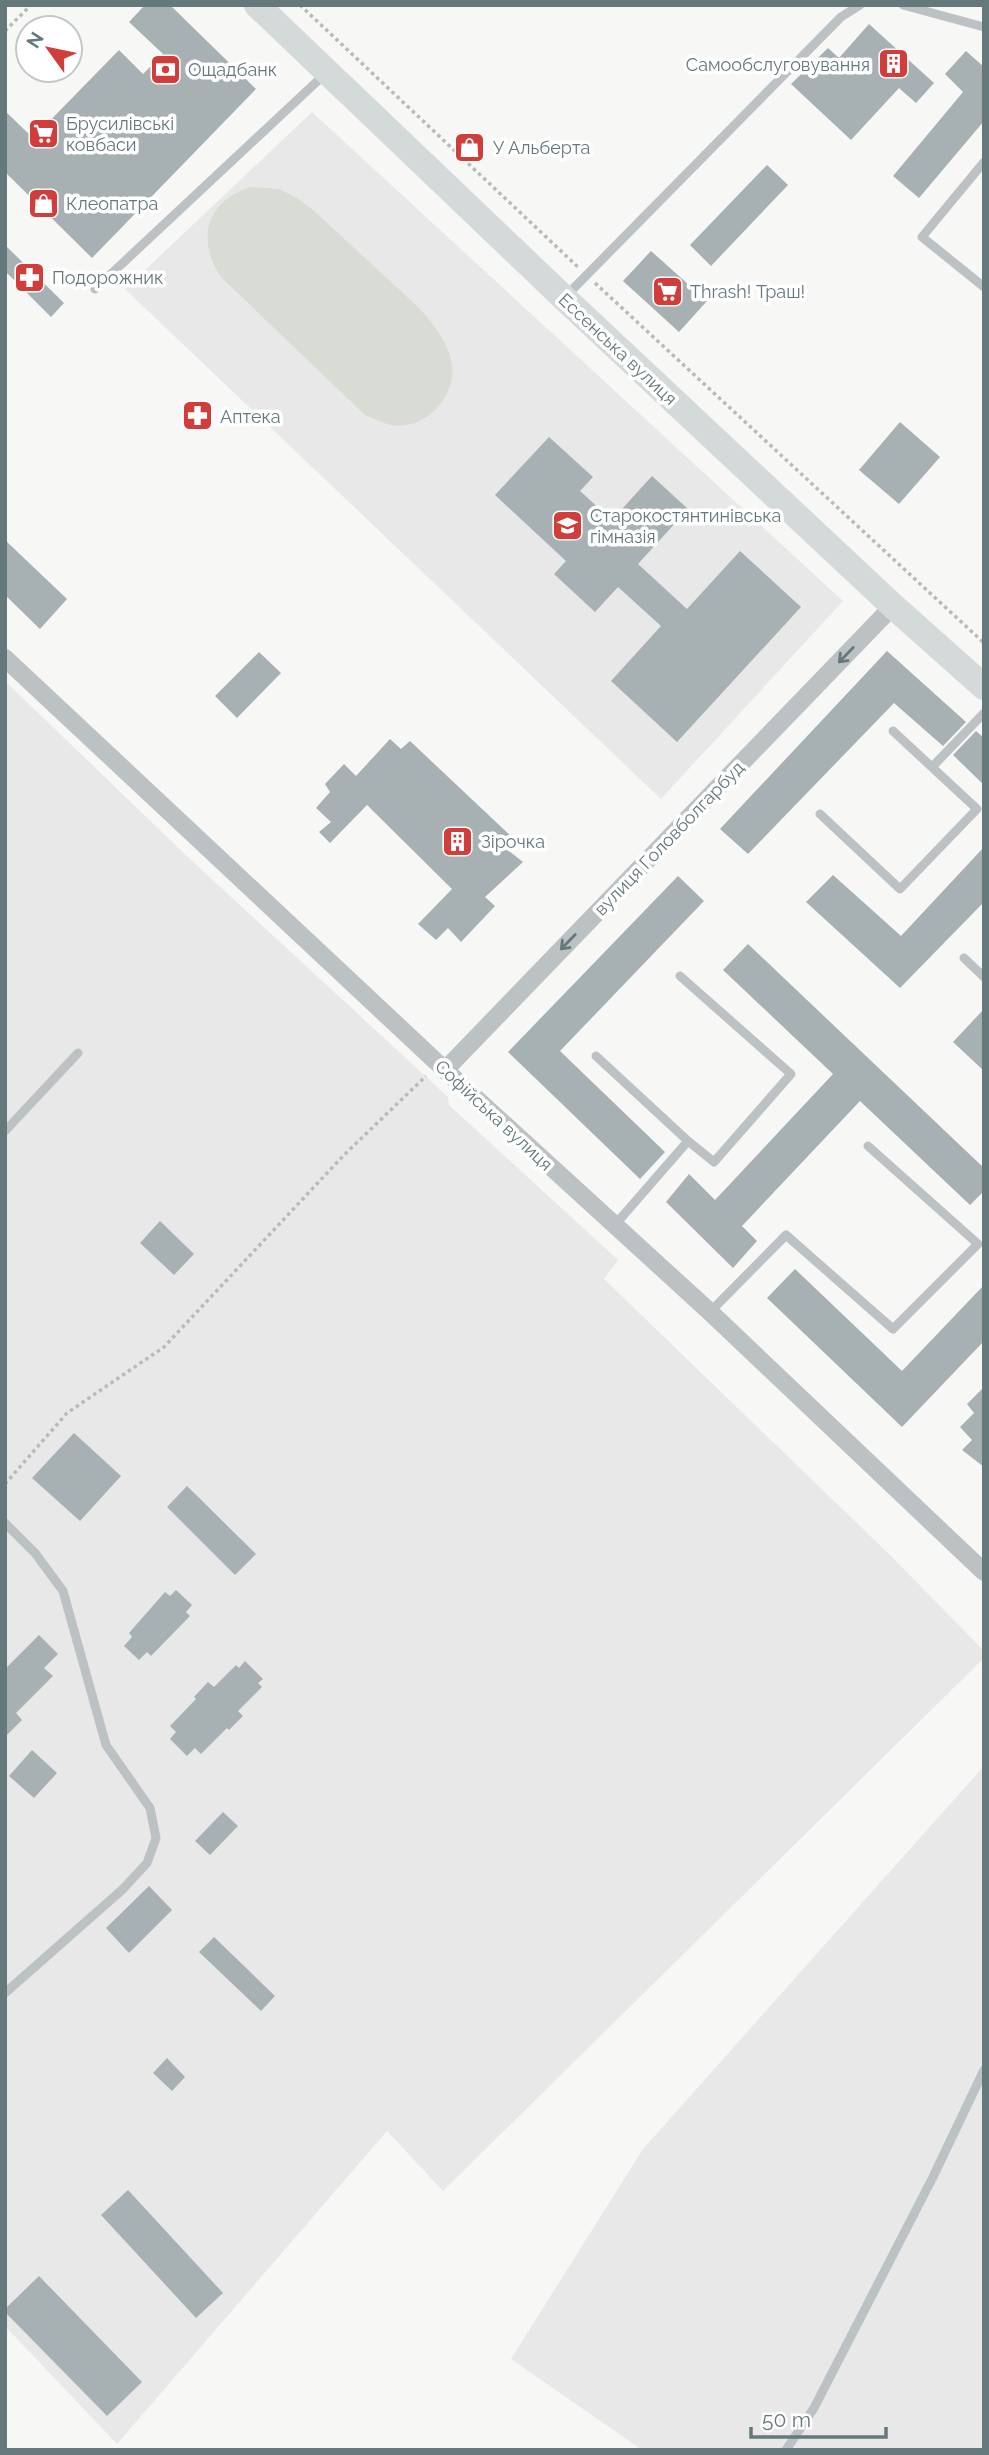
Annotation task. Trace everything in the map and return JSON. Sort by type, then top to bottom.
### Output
[{"type":"street","name":"Ессенська вулиця","points":[[257,5],[564,298],[893,606],[984,687]]},
{"type":"street","name":"вулиця Головболгарбуд","points":[[438,1071],[893,606]]},
{"type":"street","name":"Софійська вулиця","points":[[5,658],[438,1071],[710,1312],[984,1572]]},
{"type":"lane","points":[[564,298],[841,17],[860,5]]},
{"type":"lane","points":[[903,5],[984,27]]},
{"type":"lane","points":[[95,289],[326,73]]},
{"type":"lane","points":[[984,162],[922,237],[984,288]]},
{"type":"lane","points":[[932,767],[984,713]]},
{"type":"lane","points":[[820,814],[900,888],[977,809],[893,731]]},
{"type":"lane","points":[[964,958],[984,977]]},
{"type":"lane","points":[[596,1056],[714,1162],[791,1074],[680,976]]},
{"type":"lane","points":[[5,1131],[78,1053]]},
{"type":"lane","points":[[614,1226],[688,1141]]},
{"type":"lane","points":[[710,1312],[786,1235],[893,1329],[978,1244],[868,1146]]},
{"type":"lane","points":[[5,1523],[35,1553],[63,1591],[106,1745],[150,1808],[156,1838],[147,1863],[123,1889],[5,1993]]},
{"type":"lane","points":[[786,2450],[814,2408],[933,2177],[984,2070]]},
{"type":"path","points":[[5,31],[31,5]]},
{"type":"path","points":[[300,5],[984,643]]},
{"type":"path","points":[[5,1484],[67,1413],[164,1347],[344,1155],[438,1071]]},
{"type":"shaded area","name":"Старокостянтинівська гімназія","points":[[312,112],[843,601],[661,799],[125,289]]},
{"type":"shaded area","points":[[250,187],[279,189],[297,198],[417,306],[430,321],[447,348],[452,367],[452,377],[445,397],[431,413],[413,424],[402,426],[391,425],[365,415],[221,277],[209,249],[210,223],[223,202]]},
{"type":"shaded area","points":[[5,681],[190,859],[448,1097],[449,1105],[618,1260],[604,1279],[891,1556],[984,1651],[984,1658],[443,2191],[387,2131],[117,2444],[5,2326]]},
{"type":"shaded area","points":[[984,1766],[984,2450],[642,2450],[511,2359],[643,2149]]},
{"type":"building","points":[[145,5],[170,5],[256,89],[92,258],[5,172],[5,111],[33,138],[119,50],[143,74],[163,54],[129,22]]},
{"type":"building","points":[[869,24],[934,83],[916,103],[899,88],[851,140],[791,84],[828,48],[839,58]]},
{"type":"building","points":[[966,51],[984,67],[984,121],[919,198],[893,176],[963,92],[945,74]]},
{"type":"building","points":[[767,165],[788,185],[711,266],[690,245]]},
{"type":"building","points":[[5,245],[64,303],[51,317],[5,271]]},
{"type":"building","points":[[651,251],[707,301],[679,332],[623,281]]},
{"type":"building","points":[[900,422],[940,457],[899,504],[859,470]]},
{"type":"building","points":[[549,437],[593,477],[580,491],[612,520],[652,476],[688,509],[638,564],[687,609],[740,551],[801,607],[677,742],[611,681],[661,626],[618,587],[595,612],[554,574],[566,561],[495,495]]},
{"type":"building","points":[[5,540],[67,599],[40,629],[5,595]]},
{"type":"building","points":[[887,651],[966,722],[943,746],[894,703],[748,854],[720,829]]},
{"type":"building","points":[[259,652],[281,673],[237,718],[215,696]]},
{"type":"building","points":[[976,731],[984,738],[984,785],[953,755]]},
{"type":"building","name":"Зірочка","points":[[390,739],[401,749],[410,741],[515,840],[505,848],[523,862],[485,897],[495,906],[461,942],[448,928],[436,940],[418,924],[452,889],[367,805],[330,843],[319,832],[331,822],[316,808],[330,792],[325,784],[344,764],[356,776]]},
{"type":"building","points":[[984,847],[984,902],[900,988],[806,902],[833,875],[901,936]]},
{"type":"building","points":[[678,876],[704,901],[560,1051],[665,1152],[640,1179],[508,1052]]},
{"type":"building","points":[[748,944],[984,1168],[984,1191],[970,1205],[860,1101],[742,1226],[757,1241],[733,1268],[666,1202],[689,1174],[715,1200],[833,1074],[723,970]]},
{"type":"building","points":[[984,1009],[984,1071],[953,1042]]},
{"type":"building","points":[[160,1221],[194,1254],[174,1275],[140,1243]]},
{"type":"building","points":[[795,1269],[902,1371],[984,1285],[984,1341],[902,1427],[767,1298]]},
{"type":"building","points":[[984,1387],[984,1467],[962,1450],[972,1440],[960,1427],[974,1413],[967,1404]]},
{"type":"building","points":[[74,1433],[121,1476],[80,1521],[32,1478]]},
{"type":"building","points":[[187,1486],[256,1554],[235,1575],[167,1507]]},
{"type":"building","points":[[176,1590],[192,1605],[186,1612],[190,1616],[151,1656],[147,1652],[139,1660],[124,1646],[132,1637],[129,1633],[165,1592],[170,1596]]},
{"type":"building","points":[[39,1635],[58,1654],[44,1668],[53,1676],[16,1713],[22,1720],[5,1737],[5,1669]]},
{"type":"building","points":[[245,1661],[263,1679],[258,1683],[262,1687],[238,1711],[243,1716],[229,1730],[227,1728],[201,1754],[195,1748],[187,1756],[170,1739],[176,1732],[170,1726],[208,1682],[214,1687],[236,1665],[239,1668]]},
{"type":"building","points":[[32,1750],[57,1773],[34,1798],[9,1776]]},
{"type":"building","points":[[223,1812],[238,1826],[210,1855],[195,1841]]},
{"type":"building","points":[[149,1886],[172,1910],[129,1953],[106,1928]]},
{"type":"building","points":[[214,1937],[275,1996],[261,2011],[199,1952]]},
{"type":"building","points":[[167,2058],[185,2077],[172,2091],[153,2073]]},
{"type":"building","points":[[128,2190],[223,2293],[196,2318],[101,2215]]},
{"type":"building","points":[[39,2276],[142,2382],[107,2416],[5,2312]]},
{"type":"place","name":"Самообслуговування","points":[[893,64]]},
{"type":"place","name":"Ощадбанк","points":[[165,69]]},
{"type":"place","name":"Брусилівські ковбаси","points":[[43,133]]},
{"type":"place","name":"У Альберта","points":[[470,147]]},
{"type":"place","name":"Клеопатра","points":[[43,203]]},
{"type":"place","name":"Подорожник","points":[[29,277]]},
{"type":"place","name":"Thrash! Траш!","points":[[667,291]]},
{"type":"place","name":"Аптека","points":[[197,416]]},
{"type":"place","name":"Старокостянтинівська гімназія","points":[[567,525]]},
{"type":"place","name":"Зірочка","points":[[458,841]]}]
